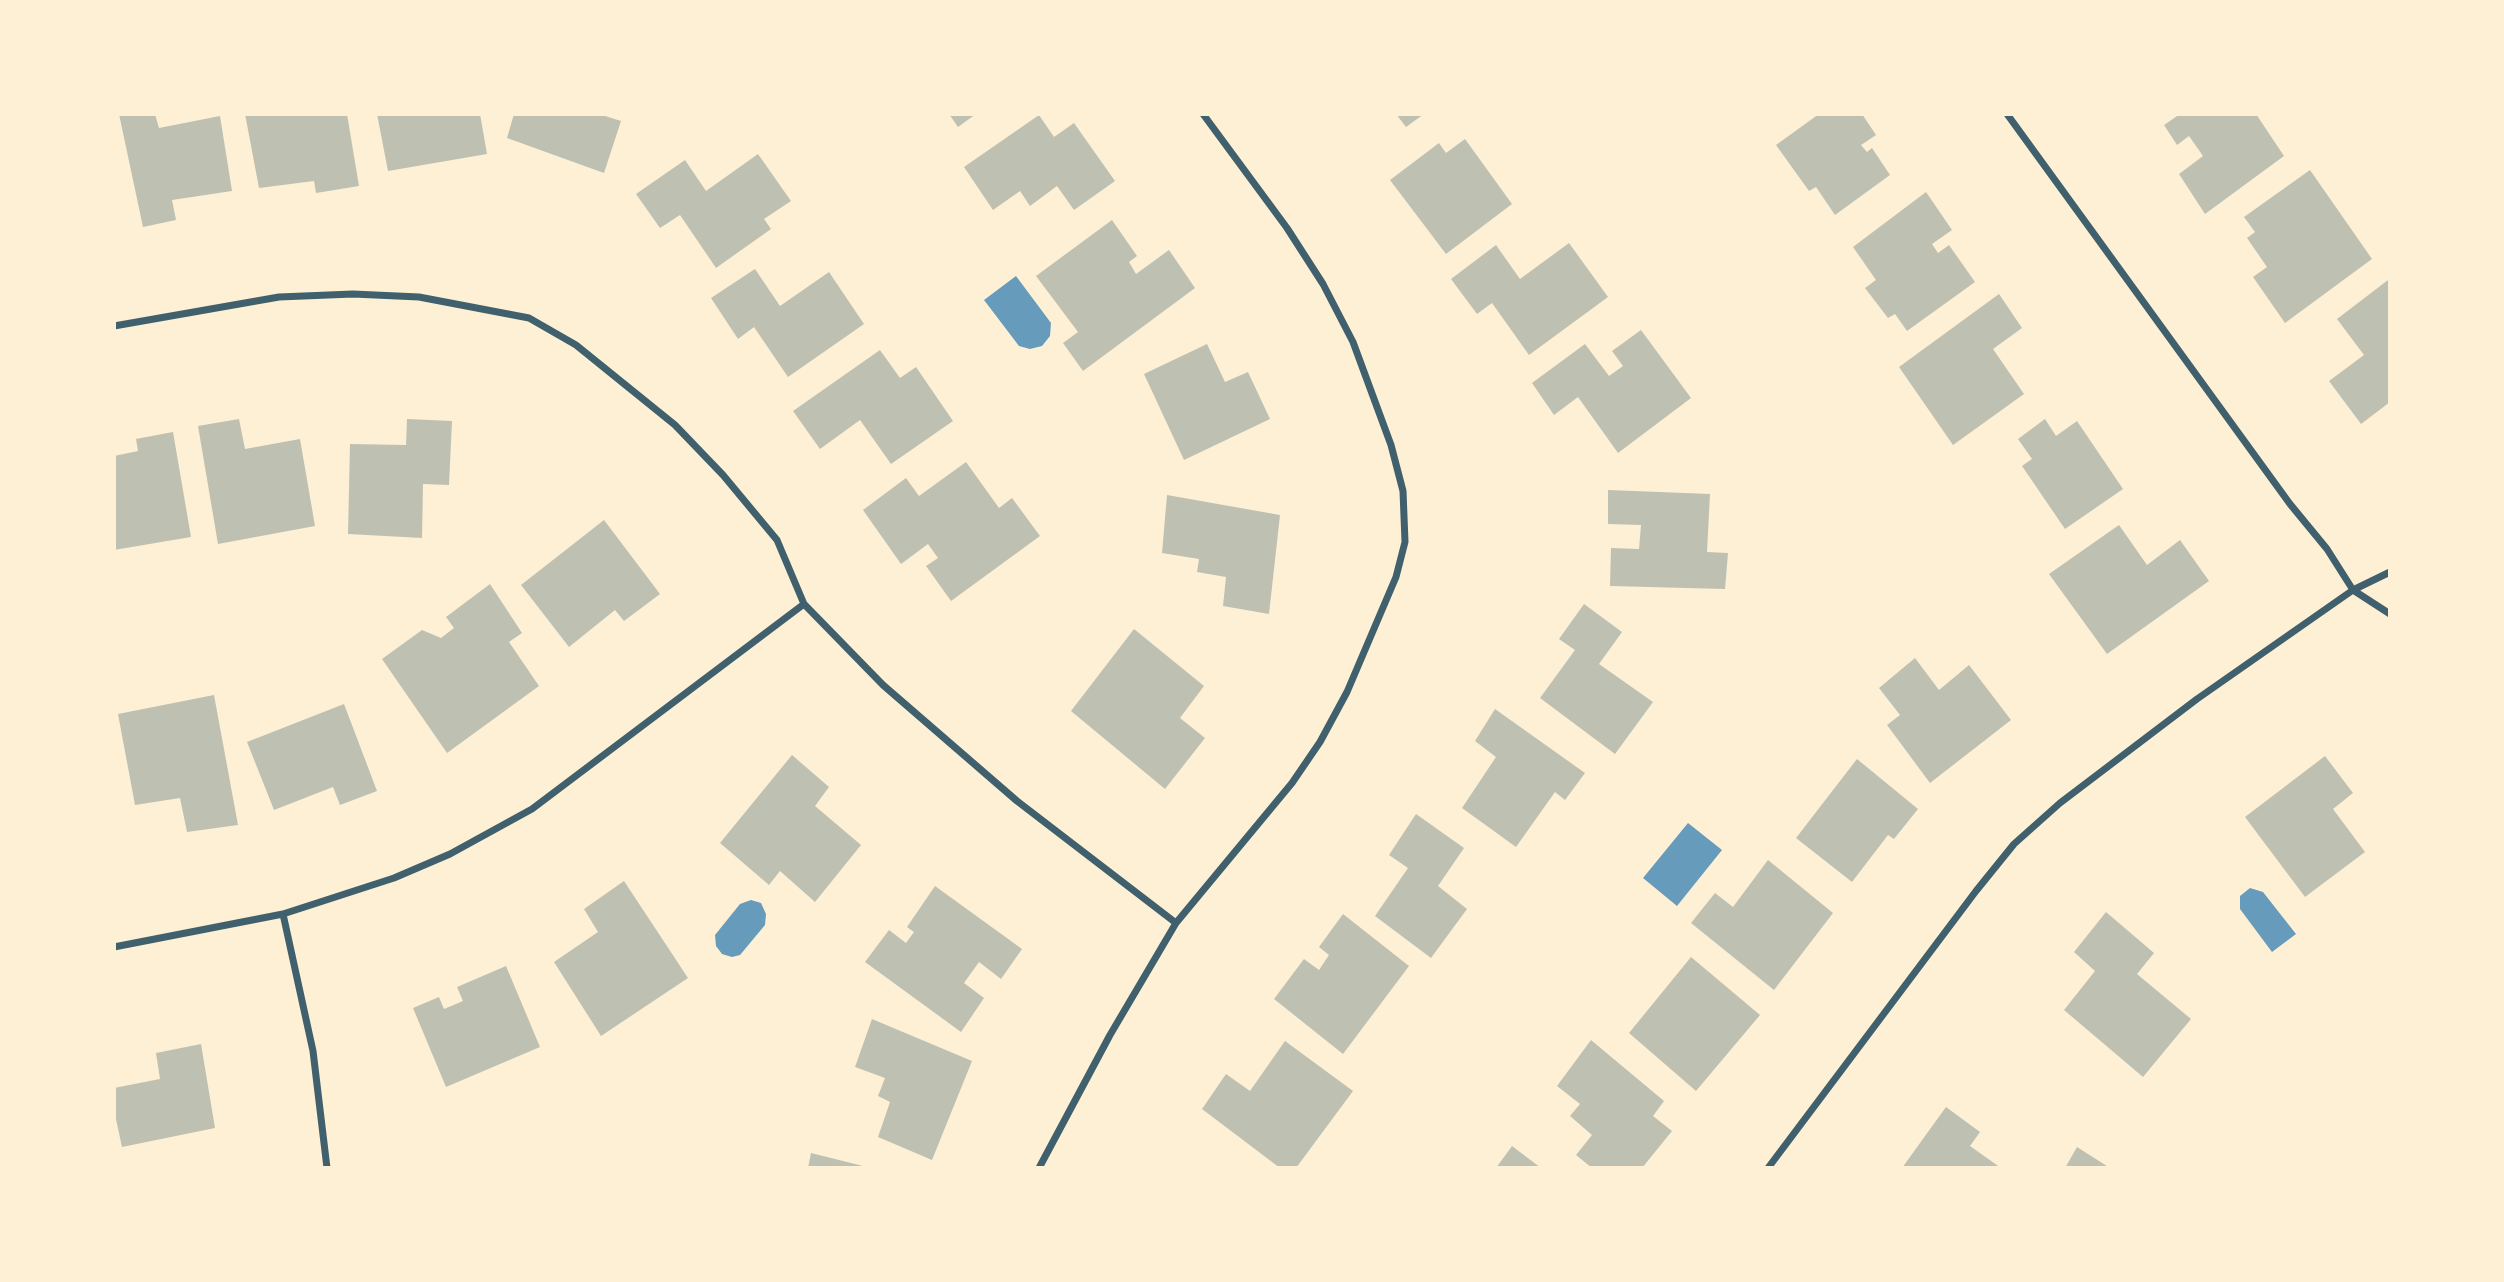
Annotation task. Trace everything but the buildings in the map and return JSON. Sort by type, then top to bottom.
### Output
[{"type":"street","points":[[1040,1168],[1110,1035],[1176,923],[1292,783],[1320,742],[1348,692],[1396,577],[1405,542],[1403,491],[1391,445],[1353,341],[1323,284],[1287,228],[1203,114]]},
{"type":"street","points":[[2007,114],[2290,504],[2327,549],[2353,590],[2390,614]]},
{"type":"street","points":[[114,326],[279,297],[354,294],[419,297],[529,318],[576,345],[675,425],[723,475],[777,540],[804,604],[883,685],[1017,801],[1176,923]]},
{"type":"street","points":[[1768,1168],[1976,891],[2014,845],[2060,803],[2197,699],[2353,590],[2390,572]]},
{"type":"street","points":[[114,947],[283,914],[416,869],[450,854],[532,809],[804,604]]},
{"type":"street","points":[[283,914],[313,1051],[327,1168]]},
{"type":"water","points":[[1016,276],[1051,323],[1050,336],[1042,346],[1030,349],[1019,346],[984,300]]},
{"type":"water","points":[[1688,823],[1722,850],[1677,906],[1643,878]]},
{"type":"water","points":[[2250,888],[2263,892],[2296,934],[2272,952],[2240,909],[2240,896]]},
{"type":"water","points":[[751,900],[761,903],[766,914],[765,925],[740,955],[732,957],[722,954],[716,946],[715,935],[740,904]]}]
